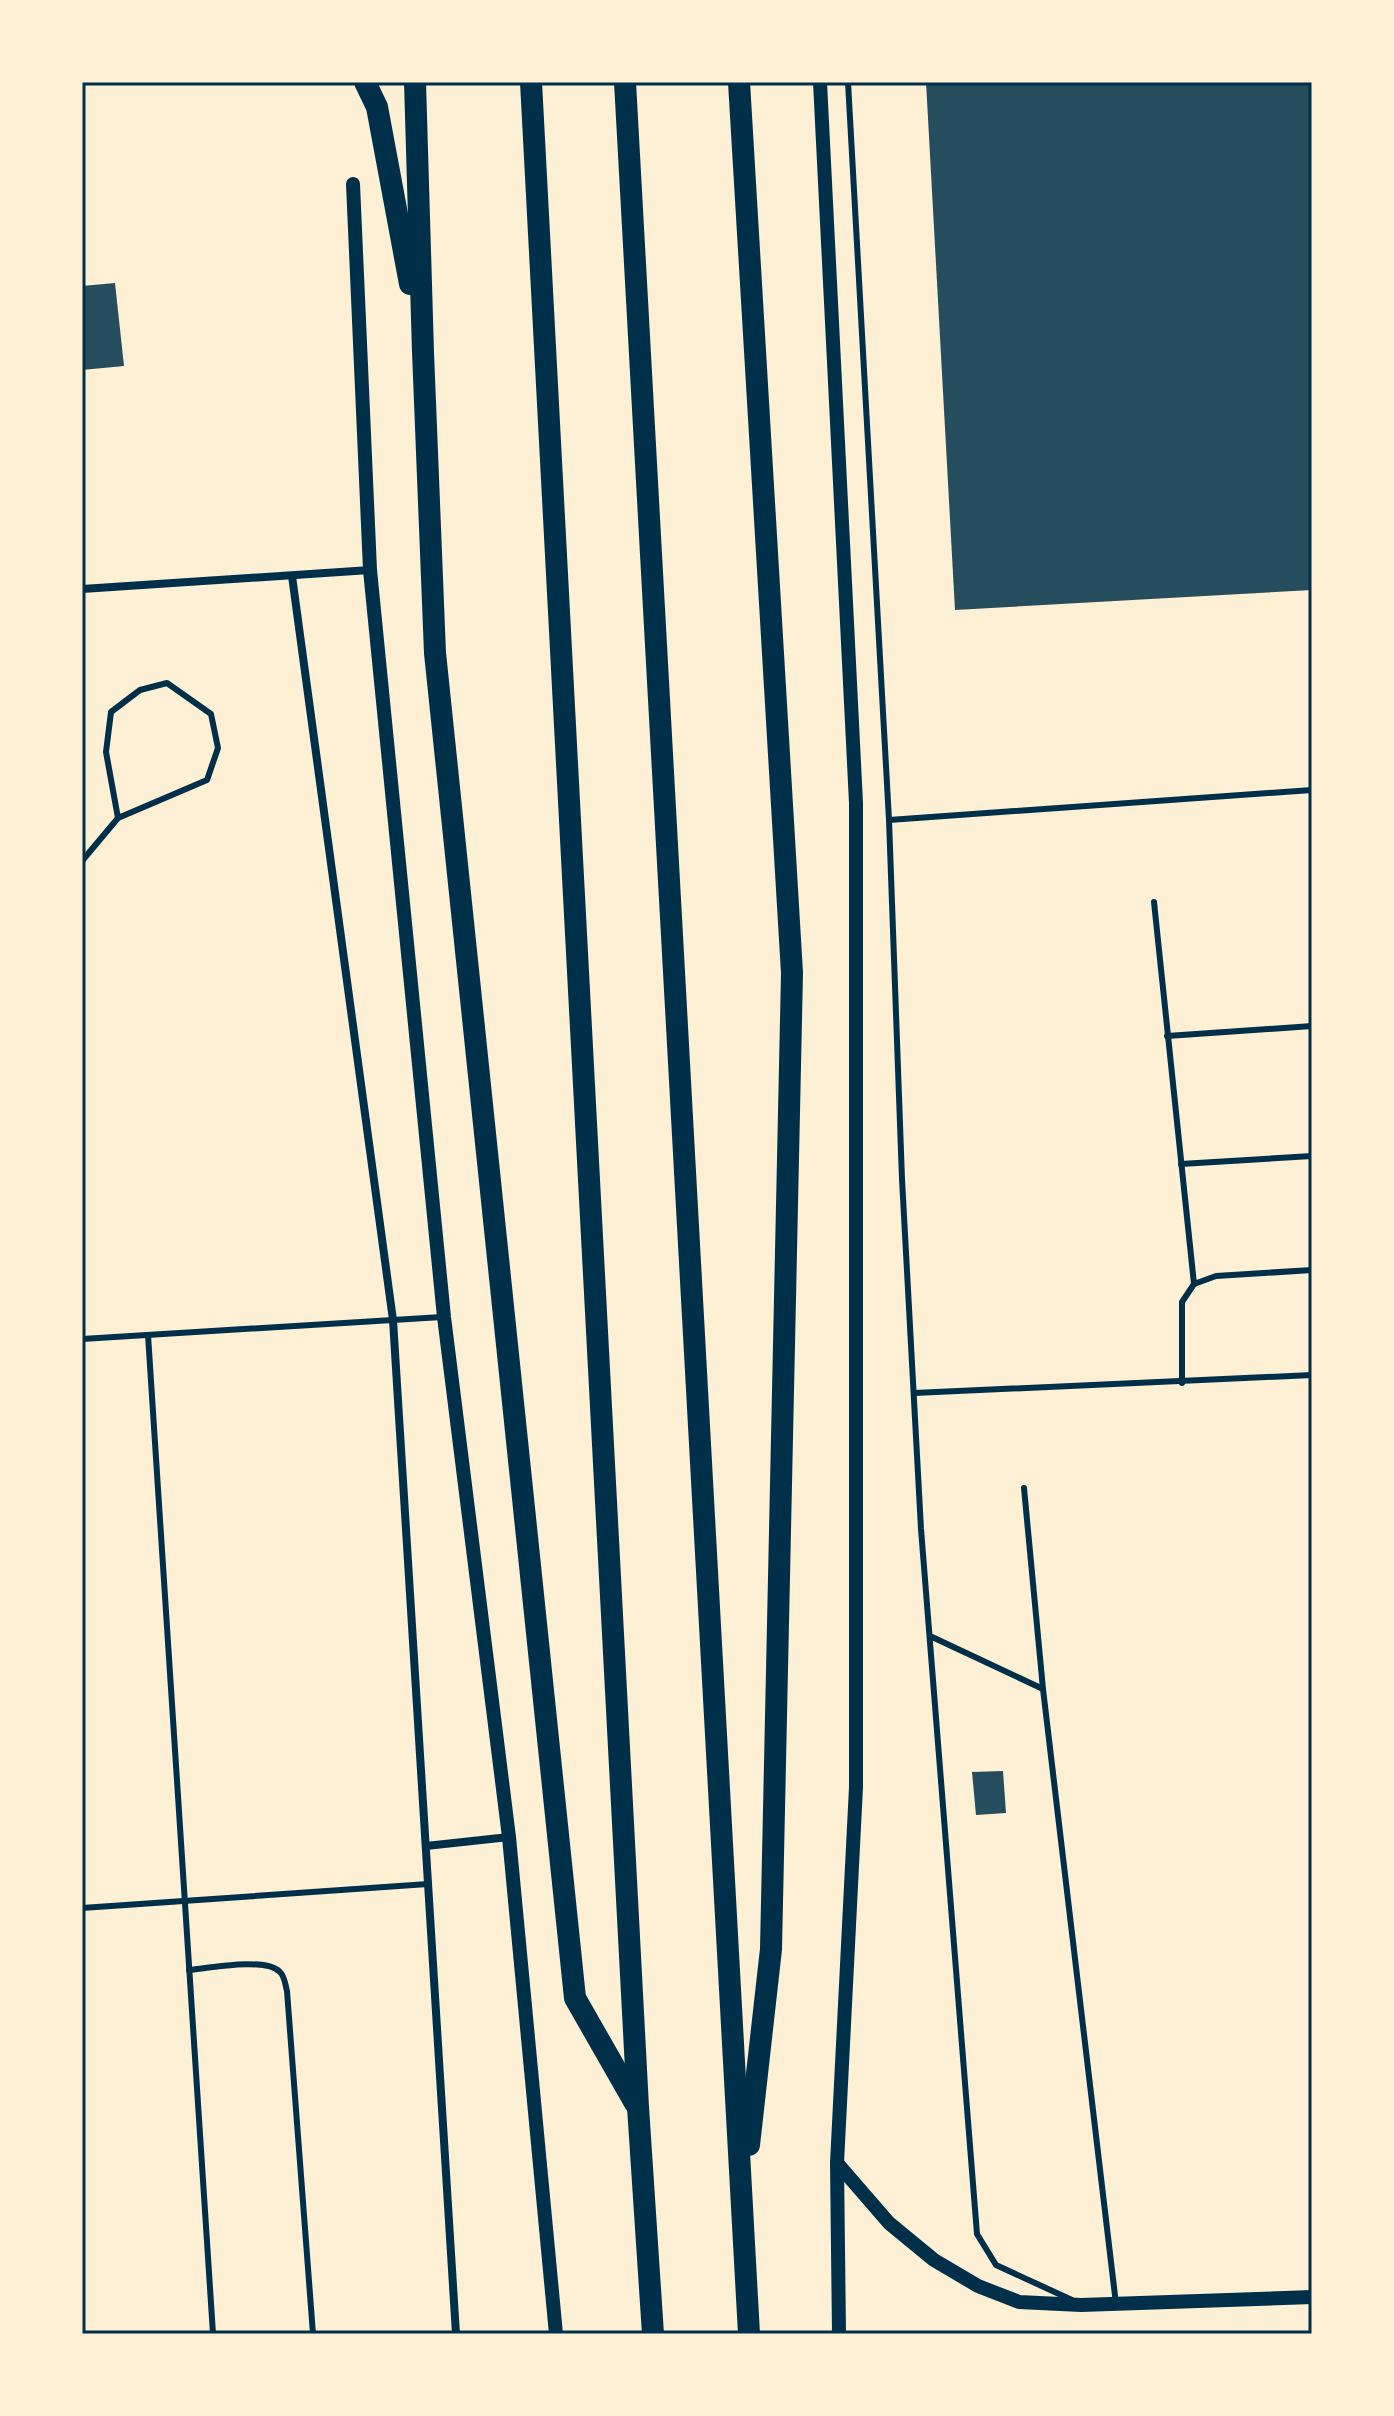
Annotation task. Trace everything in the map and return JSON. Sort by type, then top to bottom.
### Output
[{"type":"highway","points":[[365,82],[377,107],[423,352]]},
{"type":"highway","points":[[415,82],[435,653],[575,1998],[638,2107]]},
{"type":"highway","points":[[531,82],[638,2107],[653,2334]]},
{"type":"highway","points":[[625,82],[749,2334]]},
{"type":"highway","points":[[739,82],[792,973],[771,1949],[742,2206]]},
{"type":"highway","points":[[741,135],[753,82]]},
{"type":"street","points":[[820,82],[856,803],[856,1787],[837,2163],[839,2334]]},
{"type":"street","points":[[353,184],[370,570],[444,1317],[509,1837],[556,2334]]},
{"type":"street","points":[[82,589],[370,570]]},
{"type":"street","points":[[292,576],[393,1320],[456,2334]]},
{"type":"street","points":[[426,1846],[509,1837]]},
{"type":"street","points":[[837,2163],[889,2223],[934,2260],[978,2286],[1019,2302],[1081,2305],[1312,2297]]},
{"type":"lane","points":[[848,82],[889,820],[902,1179],[921,1529],[977,2234],[996,2265],[1081,2305]]},
{"type":"lane","points":[[82,861],[118,818],[207,780],[218,748],[211,714],[167,683],[140,690],[111,712],[106,752],[118,818]]},
{"type":"lane","points":[[889,820],[1312,790]]},
{"type":"lane","points":[[1154,902],[1194,1284]]},
{"type":"lane","points":[[1167,1036],[1312,1026]]},
{"type":"lane","points":[[1181,1164],[1312,1156]]},
{"type":"lane","points":[[1182,1383],[1182,1302],[1194,1284],[1216,1276],[1312,1270]]},
{"type":"lane","points":[[82,1339],[444,1317]]},
{"type":"lane","points":[[148,1335],[213,2334]]},
{"type":"lane","points":[[914,1393],[1312,1375]]},
{"type":"lane","points":[[1024,1488],[1043,1689],[1116,2304]]},
{"type":"lane","points":[[930,1636],[1043,1689]]},
{"type":"lane","points":[[82,1908],[428,1884]]},
{"type":"lane","points":[[189,1970],[262,1964],[279,1971],[284,1978],[313,2334]]},
{"type":"building","points":[[926,82],[1312,82],[1312,590],[955,610]]},
{"type":"building","points":[[115,283],[124,366],[82,370],[82,286]]},
{"type":"building","points":[[1003,1771],[1006,1813],[976,1815],[972,1772]]}]
